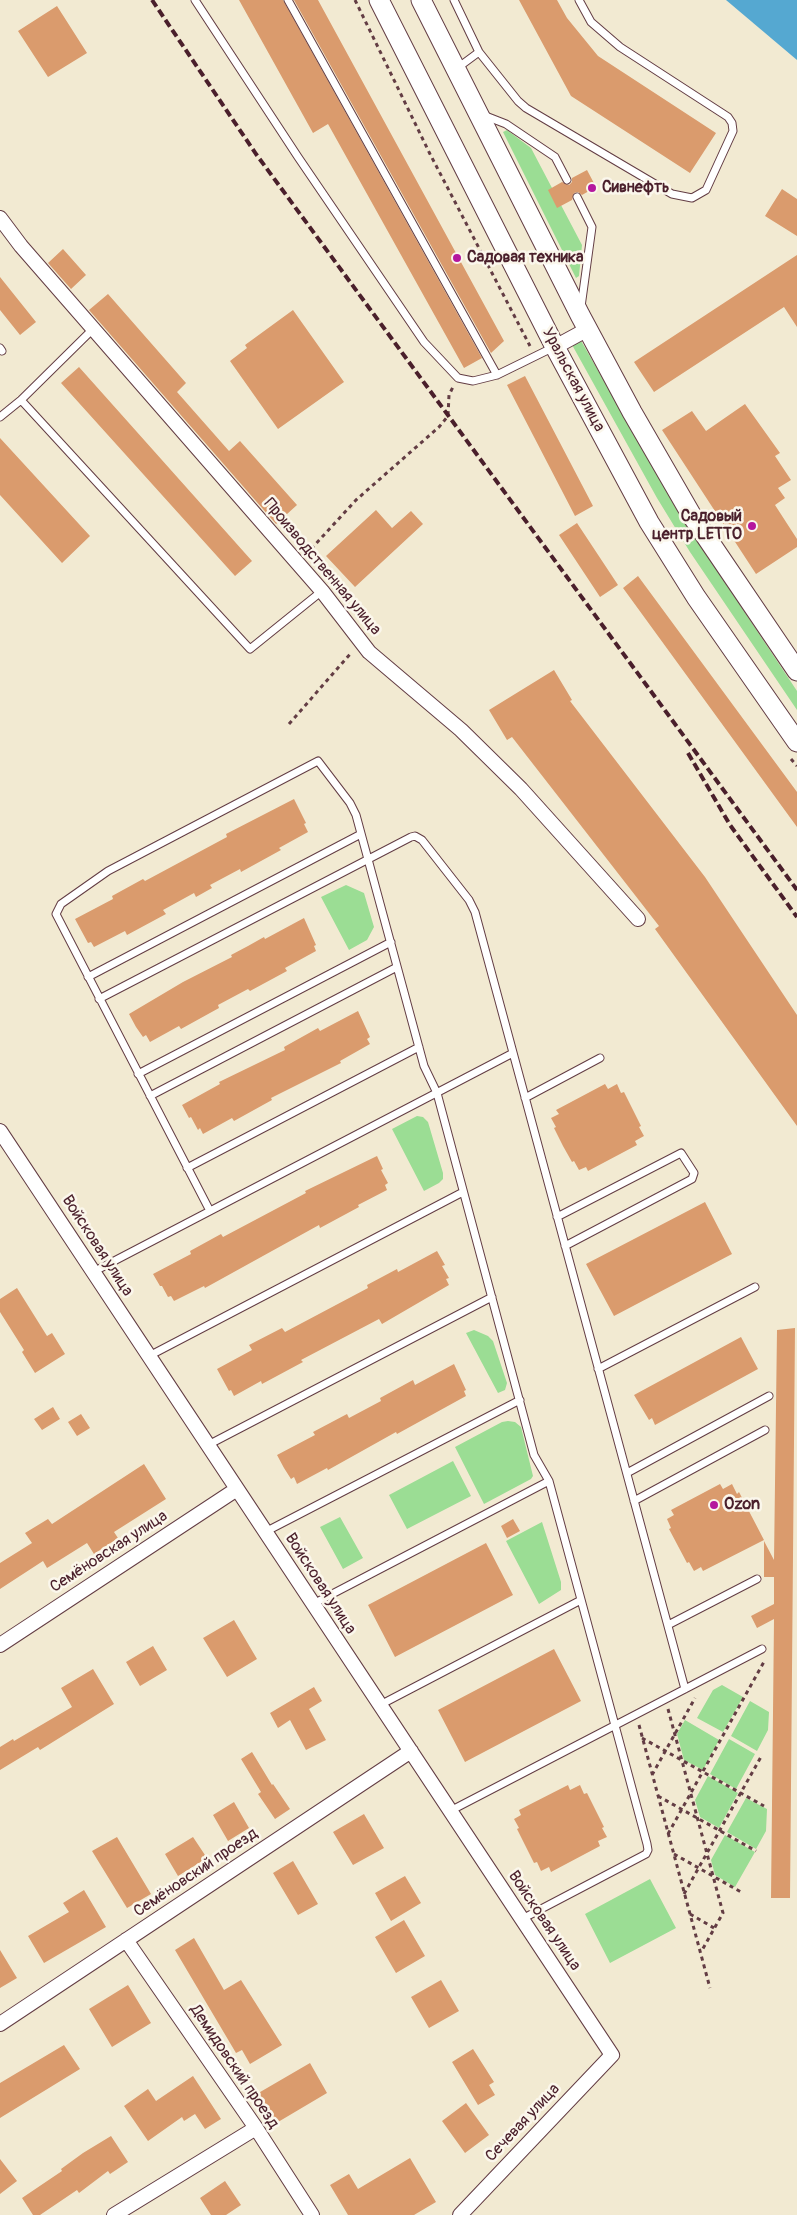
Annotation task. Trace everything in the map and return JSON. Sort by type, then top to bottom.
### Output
[{"type":"main road","name":"Уральская улица","points":[[379,0],[555,347],[650,522],[696,597],[797,742]]},
{"type":"main road","points":[[421,0],[584,322],[632,412],[692,516],[796,667]]},
{"type":"street","name":"Производственная улица","points":[[0,218],[21,246],[322,591],[370,652],[461,730],[521,789],[638,919]]},
{"type":"street","points":[[555,347],[584,322]]},
{"type":"street","name":"Войсковая улица","points":[[0,1131],[612,2055]]},
{"type":"street","name":"Семёновская улица","points":[[0,1645],[237,1489]]},
{"type":"street","name":"Семёновский проезд","points":[[0,2024],[410,1751]]},
{"type":"street","name":"Демидовский проезд","points":[[126,1940],[256,2128],[312,2215]]},
{"type":"street","name":"Сечевая улица","points":[[460,2215],[612,2055]]},
{"type":"street","points":[[114,2215],[256,2128]]},
{"type":"lane","points":[[195,0],[298,157],[424,342],[458,378],[474,381],[497,375],[555,347]]},
{"type":"lane","points":[[288,0],[497,375]]},
{"type":"lane","points":[[454,0],[479,52],[518,101],[526,108],[672,194],[692,198],[706,190],[733,131],[732,123],[728,117],[620,47],[591,22],[579,0]]},
{"type":"lane","points":[[456,70],[479,52]]},
{"type":"lane","points":[[477,112],[506,124],[555,157],[567,180]]},
{"type":"lane","points":[[577,198],[592,227],[584,322]]},
{"type":"lane","points":[[0,417],[93,329]]},
{"type":"lane","points":[[20,400],[250,649],[322,591]]},
{"type":"lane","points":[[210,1211],[57,919],[57,908],[108,871],[318,762],[354,809],[362,834],[424,1066],[436,1093],[534,1455],[549,1481],[648,1850],[641,1857],[522,1919]]},
{"type":"lane","points":[[88,977],[362,834]]},
{"type":"lane","points":[[99,1000],[411,837],[419,837],[469,900],[475,912],[685,1689]]},
{"type":"lane","points":[[138,1074],[391,942]]},
{"type":"lane","points":[[150,1096],[397,967]]},
{"type":"lane","points":[[187,1168],[419,1046]]},
{"type":"lane","points":[[93,1272],[513,1053]]},
{"type":"lane","points":[[525,1098],[600,1058]]},
{"type":"lane","points":[[557,1217],[681,1153],[694,1173],[692,1179],[565,1246]]},
{"type":"lane","points":[[148,1356],[463,1192]]},
{"type":"lane","points":[[598,1369],[755,1287]]},
{"type":"lane","points":[[208,1445],[492,1297]]},
{"type":"lane","points":[[627,1473],[769,1396]]},
{"type":"lane","points":[[265,1532],[520,1400]]},
{"type":"lane","points":[[634,1500],[764,1430]]},
{"type":"lane","points":[[313,1604],[549,1481]]},
{"type":"lane","points":[[668,1626],[757,1579]]},
{"type":"lane","points":[[380,1705],[581,1600]]},
{"type":"lane","points":[[450,1812],[762,1649]]},
{"type":"path","points":[[317,560],[312,554],[312,548],[356,500],[439,427],[448,416],[449,395],[458,378]]},
{"type":"path","points":[[289,724],[361,641]]},
{"type":"path","points":[[668,1834],[766,1659],[762,1649]]},
{"type":"path","points":[[652,1775],[697,1695]]},
{"type":"path","points":[[665,1699],[723,1913],[700,1953]]},
{"type":"path","points":[[636,1715],[710,1988]]},
{"type":"path","points":[[642,1738],[764,1806]]},
{"type":"path","points":[[684,1894],[762,1755]]},
{"type":"path","points":[[658,1796],[756,1851]]},
{"type":"path","points":[[673,1854],[741,1892]]},
{"type":"path","points":[[690,1914],[714,1928]]},
{"type":"green space","points":[[507,130],[531,148],[582,245],[579,276],[576,278],[503,132]]},
{"type":"green space","points":[[580,339],[655,470],[716,569],[797,691],[797,710],[690,552],[657,498],[571,343]]},
{"type":"green space","points":[[346,885],[364,893],[374,927],[367,940],[349,950],[321,897]]},
{"type":"green space","points":[[417,1116],[423,1117],[428,1122],[443,1173],[443,1179],[439,1183],[424,1191],[392,1129]]},
{"type":"green space","points":[[474,1330],[488,1336],[493,1341],[507,1383],[505,1390],[498,1393],[466,1333]]},
{"type":"green space","points":[[502,1422],[515,1422],[521,1427],[533,1476],[531,1479],[484,1504],[455,1447]]},
{"type":"green space","points":[[453,1461],[471,1496],[407,1529],[389,1495]]},
{"type":"green space","points":[[340,1517],[363,1558],[343,1569],[320,1527]]},
{"type":"green space","points":[[542,1522],[561,1582],[561,1590],[539,1604],[506,1541]]},
{"type":"green space","points":[[722,1685],[743,1697],[723,1732],[697,1718],[713,1690]]},
{"type":"green space","points":[[750,1701],[769,1712],[768,1730],[757,1751],[731,1736]]},
{"type":"green space","points":[[685,1720],[719,1740],[703,1770],[684,1760],[677,1734]]},
{"type":"green space","points":[[729,1739],[755,1754],[736,1789],[710,1774]]},
{"type":"green space","points":[[708,1776],[738,1793],[719,1828],[700,1817],[695,1800]]},
{"type":"green space","points":[[746,1798],[767,1809],[766,1831],[756,1849],[727,1832]]},
{"type":"green space","points":[[725,1835],[755,1852],[735,1887],[715,1875],[711,1860]]},
{"type":"green space","points":[[650,1879],[676,1928],[610,1963],[585,1914]]},
{"type":"water","points":[[726,0],[797,0],[797,60]]},
{"type":"building","points":[[239,0],[283,0],[482,358],[464,368],[328,124],[313,133]]},
{"type":"building","points":[[294,0],[318,0],[504,341],[491,353]]},
{"type":"building","points":[[519,0],[557,0],[567,18],[598,56],[716,133],[690,173],[571,96]]},
{"type":"building","points":[[57,6],[87,53],[48,77],[18,31]]},
{"type":"building","points":[[587,170],[596,187],[582,195],[578,192],[574,193],[572,200],[557,208],[548,190],[562,182],[569,185],[572,182],[572,178]]},
{"type":"building","points":[[782,189],[797,199],[797,236],[765,216]]},
{"type":"building","points":[[63,249],[86,275],[71,289],[48,263]]},
{"type":"building","points":[[797,255],[797,327],[784,307],[654,392],[634,362]]},
{"type":"building","points":[[0,277],[36,322],[20,335],[0,310]]},
{"type":"building","points":[[108,294],[186,383],[177,392],[229,451],[240,441],[297,505],[276,524],[89,310]]},
{"type":"building","points":[[293,310],[344,382],[278,429],[230,361],[247,348],[245,345]]},
{"type":"building","points":[[79,367],[252,561],[235,576],[61,383]]},
{"type":"building","points":[[525,376],[593,506],[575,516],[507,385]]},
{"type":"building","points":[[745,404],[780,453],[775,456],[791,480],[778,488],[785,498],[775,505],[797,539],[797,547],[756,574],[662,430],[692,411],[706,431]]},
{"type":"building","points":[[0,438],[90,536],[62,563],[0,495]]},
{"type":"building","points":[[376,510],[392,528],[411,511],[423,524],[355,587],[326,556]]},
{"type":"building","points":[[577,523],[618,585],[600,597],[559,535]]},
{"type":"building","points":[[638,576],[797,792],[797,827],[623,588]]},
{"type":"building","points":[[554,670],[572,700],[570,701],[705,877],[797,1015],[797,1126],[655,929],[659,926],[512,737],[507,740],[489,710]]},
{"type":"building","points":[[294,799],[306,823],[304,824],[308,832],[279,848],[281,850],[241,872],[240,869],[210,885],[212,888],[196,897],[194,893],[163,910],[166,914],[127,935],[125,931],[94,947],[91,942],[88,943],[75,919],[113,899],[112,896],[143,879],[145,881],[227,837],[226,834]]},
{"type":"building","points":[[304,918],[316,945],[314,946],[316,951],[285,968],[287,971],[250,991],[248,989],[218,1005],[219,1008],[181,1029],[179,1026],[150,1042],[146,1035],[143,1037],[136,1027],[129,1014],[183,982],[232,957],[231,955]]},
{"type":"building","points":[[358,1011],[370,1037],[367,1039],[370,1044],[340,1061],[341,1063],[271,1098],[272,1100],[234,1121],[232,1118],[203,1134],[200,1128],[198,1130],[191,1117],[189,1118],[182,1105],[220,1084],[219,1082],[285,1050],[284,1047],[318,1028],[320,1031]]},
{"type":"building","points":[[605,1084],[608,1089],[617,1084],[621,1093],[624,1092],[644,1136],[635,1141],[637,1145],[588,1171],[586,1167],[579,1170],[563,1146],[551,1118],[559,1114],[556,1110]]},
{"type":"building","points":[[377,1156],[383,1169],[381,1170],[388,1183],[385,1185],[387,1190],[320,1228],[319,1225],[205,1288],[204,1286],[174,1301],[171,1296],[168,1297],[153,1274],[191,1254],[190,1251],[221,1234],[223,1237],[306,1193],[305,1191]]},
{"type":"building","points":[[705,1202],[732,1254],[614,1316],[586,1264]]},
{"type":"building","points":[[437,1251],[445,1265],[442,1266],[449,1278],[446,1279],[449,1285],[382,1324],[379,1319],[301,1360],[303,1362],[262,1384],[261,1381],[234,1396],[231,1390],[229,1391],[217,1369],[252,1350],[249,1345],[282,1328],[285,1332],[368,1288],[367,1285],[397,1269],[398,1272]]},
{"type":"building","points":[[17,1288],[47,1336],[52,1333],[65,1354],[35,1373],[22,1352],[24,1350],[0,1312],[0,1299]]},
{"type":"building","points":[[795,1328],[790,1898],[771,1898],[774,1619],[757,1628],[751,1616],[774,1604],[774,1577],[764,1577],[764,1541],[774,1560],[777,1330]]},
{"type":"building","points":[[741,1337],[758,1369],[655,1425],[652,1418],[649,1420],[634,1395]]},
{"type":"building","points":[[454,1364],[466,1390],[464,1391],[466,1396],[328,1470],[327,1468],[297,1484],[294,1477],[291,1479],[277,1455],[315,1435],[313,1432],[347,1414],[349,1418],[381,1401],[380,1398],[413,1380],[415,1385]]},
{"type":"building","points":[[53,1407],[60,1419],[42,1430],[34,1419]]},
{"type":"building","points":[[81,1414],[90,1428],[77,1436],[68,1422]]},
{"type":"building","points":[[144,1464],[166,1499],[114,1532],[118,1538],[94,1554],[87,1543],[47,1568],[43,1561],[0,1589],[0,1563],[32,1543],[25,1533],[48,1519],[52,1524]]},
{"type":"building","points":[[720,1484],[723,1489],[732,1484],[737,1494],[739,1492],[764,1540],[703,1571],[701,1567],[694,1571],[689,1562],[687,1563],[669,1529],[671,1528],[667,1519],[674,1515],[671,1510]]},
{"type":"building","points":[[513,1519],[520,1531],[507,1538],[501,1526]]},
{"type":"building","points":[[486,1543],[513,1595],[395,1657],[368,1605]]},
{"type":"building","points":[[234,1620],[257,1659],[227,1677],[203,1638]]},
{"type":"building","points":[[153,1646],[167,1670],[140,1686],[126,1662]]},
{"type":"building","points":[[554,1649],[581,1701],[465,1762],[438,1710]]},
{"type":"building","points":[[93,1669],[114,1704],[40,1750],[38,1747],[0,1770],[0,1747],[13,1739],[14,1741],[72,1707],[61,1688]]},
{"type":"building","points":[[314,1687],[322,1701],[309,1709],[326,1740],[306,1750],[290,1720],[278,1728],[270,1713]]},
{"type":"building","points":[[252,1752],[272,1785],[290,1809],[275,1819],[258,1794],[261,1792],[241,1759]]},
{"type":"building","points":[[568,1785],[570,1790],[580,1785],[584,1794],[587,1793],[607,1837],[598,1841],[600,1846],[551,1872],[549,1867],[541,1871],[537,1862],[534,1863],[514,1819],[521,1815],[519,1810]]},
{"type":"building","points":[[234,1802],[249,1828],[228,1841],[213,1815]]},
{"type":"building","points":[[364,1814],[384,1848],[353,1865],[333,1832]]},
{"type":"building","points":[[117,1837],[151,1894],[127,1908],[92,1851]]},
{"type":"building","points":[[193,1837],[207,1858],[178,1876],[165,1854]]},
{"type":"building","points":[[293,1861],[318,1904],[298,1915],[273,1873]]},
{"type":"building","points":[[405,1876],[421,1903],[391,1921],[375,1893]]},
{"type":"building","points":[[84,1890],[106,1927],[44,1963],[28,1936],[69,1912],[63,1903]]},
{"type":"building","points":[[404,1920],[425,1956],[396,1973],[375,1937]]},
{"type":"building","points":[[194,1938],[224,1990],[241,1980],[282,2045],[250,2064],[242,2050],[236,2053],[175,1950]]},
{"type":"building","points":[[0,1950],[17,1978],[0,1988]]},
{"type":"building","points":[[441,1980],[459,2011],[429,2028],[411,1997]]},
{"type":"building","points":[[128,1985],[151,2023],[112,2047],[89,2009]]},
{"type":"building","points":[[64,2045],[80,2069],[0,2118],[0,2083]]},
{"type":"building","points":[[473,2049],[494,2082],[489,2085],[495,2095],[478,2105],[452,2062]]},
{"type":"building","points":[[310,2063],[327,2093],[273,2125],[255,2095]]},
{"type":"building","points":[[193,2076],[221,2119],[205,2129],[195,2114],[184,2121],[182,2117],[148,2141],[124,2106],[148,2089],[156,2101]]},
{"type":"building","points":[[466,2103],[489,2135],[465,2153],[442,2121]]},
{"type":"building","points":[[111,2136],[128,2162],[110,2174],[108,2171],[79,2193],[77,2190],[40,2215],[33,2215],[22,2198],[62,2171],[61,2169],[83,2153]]},
{"type":"building","points":[[410,2158],[436,2202],[414,2215],[348,2215],[330,2185],[349,2174],[358,2189]]},
{"type":"building","points":[[0,2159],[17,2181],[0,2194]]},
{"type":"building","points":[[225,2181],[241,2205],[226,2215],[211,2215],[200,2198]]},
{"type":"railway","points":[[152,0],[256,154],[797,890]]},
{"type":"railway","points":[[688,753],[730,825],[797,917]]},
{"type":"place","name":"Сивнефть","points":[[592,188]]},
{"type":"place","name":"Садовая техника","points":[[457,258]]},
{"type":"place","name":"Садовый центр LETTO","points":[[752,526]]},
{"type":"place","name":"Ozon","points":[[714,1505]]}]
